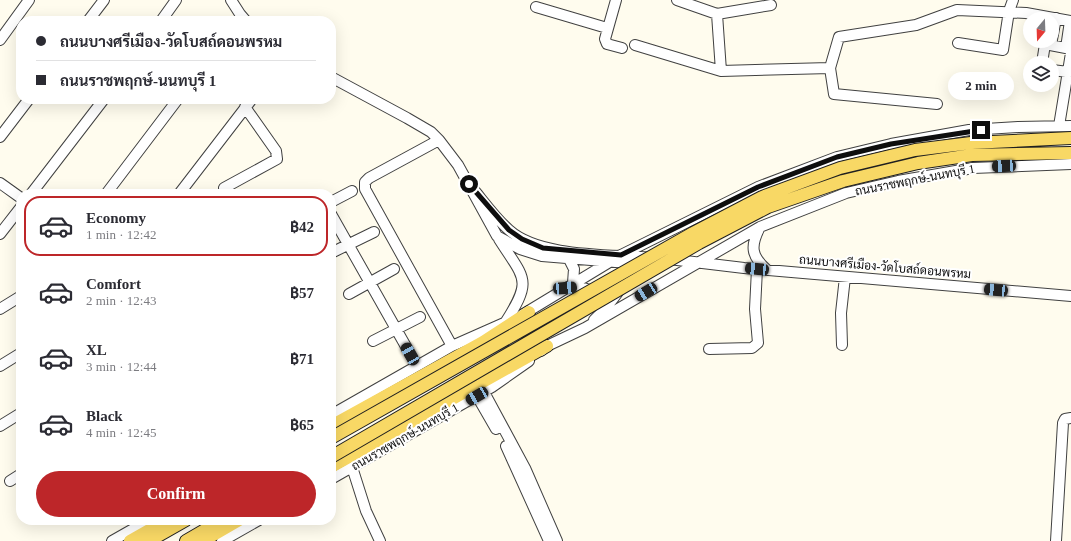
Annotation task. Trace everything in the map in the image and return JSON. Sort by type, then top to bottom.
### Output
[{"type":"main road","name":"ถนนราชพฤกษ์-นนทบุรี 1","points":[[336,454],[699,243],[768,208],[842,181],[971,149],[1071,138]]},
{"type":"main road","name":"ถนนราชพฤกษ์-นนทบุรี 1","points":[[336,435],[693,233],[762,197],[840,168],[915,150],[971,149],[1071,153]]},
{"type":"main road","points":[[336,423],[483,342],[528,312]]},
{"type":"main road","points":[[336,464],[547,346]]},
{"type":"main road","points":[[130,541],[158,525]]},
{"type":"main road","points":[[149,541],[177,525]]},
{"type":"main road","points":[[186,541],[213,525]]},
{"type":"main road","points":[[202,541],[230,525]]},
{"type":"street","points":[[17,16],[29,0]]},
{"type":"street","points":[[92,16],[104,0]]},
{"type":"street","points":[[165,16],[176,0]]},
{"type":"street","points":[[231,0],[239,16]]},
{"type":"street","points":[[616,0],[607,28],[605,43],[622,48]]},
{"type":"street","points":[[677,0],[717,14],[771,5]]},
{"type":"street","points":[[958,43],[1003,50],[1009,11],[1013,0]]},
{"type":"street","points":[[536,7],[607,28]]},
{"type":"street","points":[[937,104],[834,94],[830,68],[839,37],[922,23],[957,10],[1009,11],[1023,13]]},
{"type":"street","points":[[717,14],[721,71]]},
{"type":"street","points":[[0,40],[16,18]]},
{"type":"street","points":[[1059,19],[1071,21],[1068,72],[1060,126]]},
{"type":"street","points":[[635,45],[721,71],[830,68]]},
{"type":"street","points":[[1059,47],[1069,50]]},
{"type":"street","points":[[1059,71],[1068,72]]},
{"type":"street","name":"ถนนบางศรีเมือง-วัดโบสถ์ดอนพรหม","points":[[336,80],[431,132],[439,140],[469,184],[497,236],[522,275],[524,284],[521,296],[505,323]]},
{"type":"street","points":[[0,137],[25,104]]},
{"type":"street","points":[[35,189],[100,104]]},
{"type":"street","points":[[110,189],[174,104]]},
{"type":"street","points":[[183,189],[247,104]]},
{"type":"street","points":[[224,188],[277,159],[276,151],[249,104]]},
{"type":"street","points":[[497,236],[520,250],[542,256],[610,261],[625,259],[698,217],[758,187],[837,157],[891,144],[969,130],[1071,126]]},
{"type":"street","points":[[439,140],[369,178],[365,182],[365,188],[452,346]]},
{"type":"street","name":"ถนนราชพฤกษ์-นนทบุรี 1","points":[[336,476],[480,394],[526,363],[547,346],[588,326],[698,261],[760,227],[846,193],[898,181],[973,168],[1071,164]]},
{"type":"street","points":[[0,183],[16,194]]},
{"type":"street","name":"ถนนบางศรีเมือง-วัดโบสถ์ดอนพรหม","points":[[469,184],[509,230],[522,239],[543,248],[687,268],[744,268]]},
{"type":"street","points":[[336,199],[352,191]]},
{"type":"street","points":[[0,234],[16,213]]},
{"type":"street","points":[[698,217],[695,229],[696,238],[704,247],[715,252]]},
{"type":"street","points":[[336,223],[417,366]]},
{"type":"street","points":[[709,348],[752,348],[758,343],[755,309],[762,270],[754,254],[752,246],[760,227]]},
{"type":"street","points":[[336,251],[374,232]]},
{"type":"street","points":[[569,259],[574,269],[569,286]]},
{"type":"street","points":[[588,326],[614,299],[625,282],[625,259]]},
{"type":"street","name":"ถนนบางศรีเมือง-วัดโบสถ์ดอนพรหม","points":[[625,259],[698,261],[762,270],[1071,296]]},
{"type":"street","points":[[336,412],[452,346],[528,312],[610,261]]},
{"type":"street","points":[[349,294],[394,269]]},
{"type":"street","points":[[842,345],[841,313],[845,277]]},
{"type":"street","points":[[569,286],[581,287],[593,292],[599,300],[602,312]]},
{"type":"street","points":[[0,309],[16,299]]},
{"type":"street","points":[[373,341],[420,317]]},
{"type":"street","points":[[0,366],[16,356]]},
{"type":"street","points":[[480,394],[506,445],[549,541]]},
{"type":"street","points":[[480,394],[525,468],[557,541]]},
{"type":"street","points":[[0,426],[16,416]]},
{"type":"street","points":[[1056,541],[1063,423],[1065,419],[1071,418]]},
{"type":"street","points":[[352,467],[366,511],[380,541]]},
{"type":"street","points":[[10,481],[16,477]]},
{"type":"street","points":[[112,541],[140,525]]},
{"type":"street","points":[[222,541],[250,525]]},
{"type":"route","points":[[469,184],[509,230],[522,239],[543,248],[570,252],[621,255],[758,187],[837,157],[891,144],[969,130],[981,130]]}]
